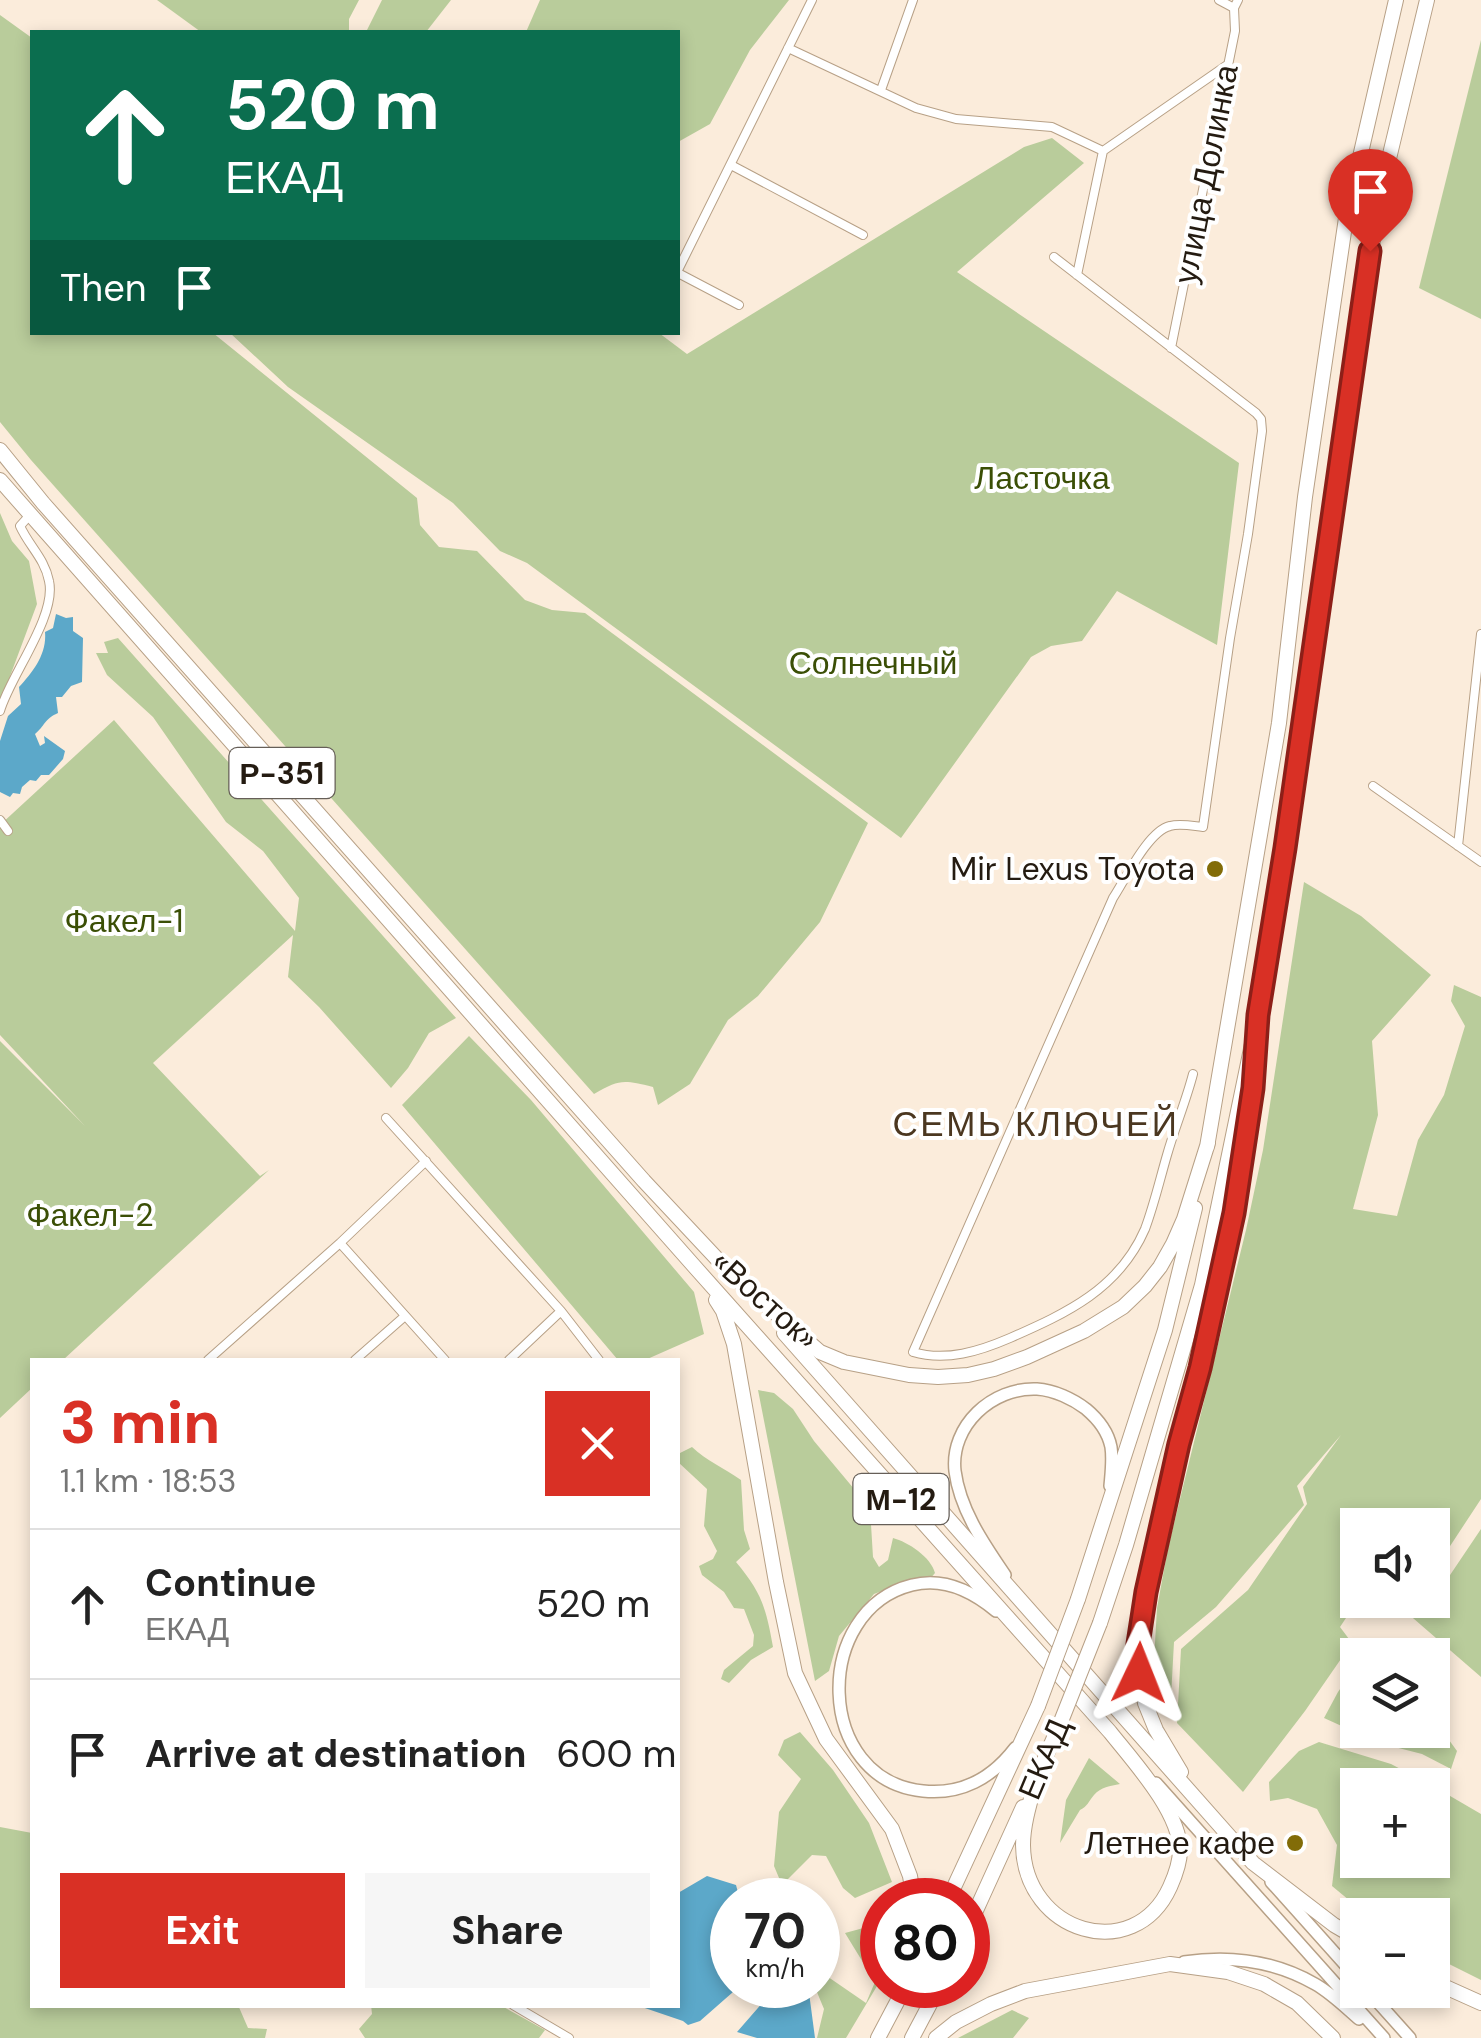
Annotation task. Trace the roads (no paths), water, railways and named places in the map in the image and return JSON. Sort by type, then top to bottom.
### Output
[{"type":"highway","points":[[1108,1509],[1165,1330],[1191,1230],[1208,1142],[1278,723],[1305,497],[1346,218],[1396,0]]},
{"type":"highway","name":"ЕКАД","points":[[990,1880],[1100,1623],[1202,1286],[1258,1015],[1370,251],[1427,0]]},
{"type":"highway","name":"«Восток»","points":[[0,450],[567,1094],[734,1277],[820,1352],[844,1362],[910,1375],[968,1375],[1052,1346],[1103,1321],[1145,1286],[1173,1244],[1208,1142]]},
{"type":"highway","name":"Р-351","points":[[0,480],[553,1106]]},
{"type":"highway","points":[[1199,1802],[1156,1730],[1145,1703],[1138,1644],[1174,1462],[1200,1368],[1234,1213],[1253,1088],[1258,1015]]},
{"type":"highway","name":"«Восток»","points":[[553,1106],[1146,1776],[1164,1803],[1180,1850],[1176,1874],[1164,1899],[1148,1917],[1131,1926],[1104,1931],[1062,1922],[1048,1910],[1029,1878],[1023,1844],[1037,1777]]},
{"type":"highway","points":[[694,1266],[723,1311],[734,1344],[795,1673],[826,1739],[892,1829],[910,1878]]},
{"type":"highway","points":[[734,1277],[1254,1862],[1340,1928]]},
{"type":"highway","name":"ЕКАД","points":[[958,1878],[1031,1724],[1108,1509]]},
{"type":"highway","points":[[936,2038],[990,2004],[1025,1991],[1170,1964],[1228,1972],[1266,1985],[1297,2003],[1333,2038]]},
{"type":"highway","points":[[1450,1989],[1481,2004]]},
{"type":"highway","points":[[878,2038],[892,2008]]},
{"type":"highway","points":[[912,2038],[928,2008]]},
{"type":"main road","points":[[1038,1618],[999,1567],[970,1519],[955,1462],[963,1430],[984,1406],[1012,1392],[1044,1390],[1072,1399],[1096,1419],[1110,1444],[1108,1509]]},
{"type":"main road","points":[[1029,1643],[993,1608],[958,1587],[922,1583],[908,1586],[876,1603],[856,1626],[844,1654],[840,1696],[843,1724],[856,1752],[882,1777],[917,1790],[955,1790],[984,1778],[1011,1754],[1031,1724]]},
{"type":"main road","points":[[1110,1732],[1383,2038]]},
{"type":"main road","points":[[1254,1862],[1340,1960]]},
{"type":"main road","points":[[1170,1964],[1206,1959],[1243,1960],[1278,1967],[1318,1986],[1383,2038]]},
{"type":"main road","points":[[1383,2008],[1410,2038]]},
{"type":"street","points":[[680,267],[812,0]]},
{"type":"street","points":[[881,90],[913,0]]},
{"type":"street","points":[[1218,0],[1236,4]]},
{"type":"street","name":"улица Долинка","points":[[1171,348],[1235,31],[1236,4]]},
{"type":"street","points":[[788,48],[916,108],[956,119],[1052,127],[1103,150]]},
{"type":"street","points":[[1077,275],[1103,150],[1227,65]]},
{"type":"street","points":[[731,165],[863,236]]},
{"type":"street","points":[[1054,257],[1256,413],[1262,431],[1203,827],[1168,826],[1160,831],[1142,851],[1114,898],[914,1352],[930,1358],[993,1345],[1058,1317],[1110,1281],[1137,1245],[1146,1225],[1193,1074]]},
{"type":"street","points":[[680,272],[738,304]]},
{"type":"street","points":[[0,711],[46,610],[50,584],[40,556],[20,526],[30,516]]},
{"type":"street","points":[[1458,846],[1481,634]]},
{"type":"street","points":[[1373,786],[1481,862]]},
{"type":"street","points":[[0,820],[8,832]]},
{"type":"street","points":[[386,1118],[561,1311],[596,1358]]},
{"type":"street","points":[[210,1358],[426,1161]]},
{"type":"street","points":[[340,1243],[444,1358]]},
{"type":"street","points":[[511,1358],[561,1311]]},
{"type":"street","points":[[358,1358],[405,1316]]},
{"type":"street","points":[[518,2008],[569,2038]]},
{"type":"water","points":[[56,614],[73,617],[73,631],[83,638],[82,682],[56,697],[58,713],[35,734],[40,746],[45,743],[44,736],[65,751],[63,759],[49,775],[30,780],[20,794],[10,797],[0,792],[0,741],[8,716],[21,704],[19,687],[38,662],[45,632],[53,628]]},
{"type":"water","points":[[707,1876],[713,1878],[710,1878],[710,2008],[715,2008],[700,2021],[688,2025],[645,2008],[680,2008],[680,1892]]},
{"type":"water","points":[[758,2008],[811,2008],[815,2038],[757,2038],[737,2032]]},
{"type":"place","name":"Mir Lexus Toyota","points":[[1215,869]]},
{"type":"place","name":"Летнее кафе","points":[[1295,1843]]},
{"type":"district","name":"СЕМЬ КЛЮЧЕЙ","points":[[1036,1124]]},
{"type":"park label","name":"Ласточка","points":[[1042,478]]},
{"type":"park label","name":"Солнечный","points":[[873,663]]},
{"type":"park label","name":"Факел-1","points":[[124,921]]},
{"type":"park label","name":"Факел-2","points":[[90,1215]]}]
